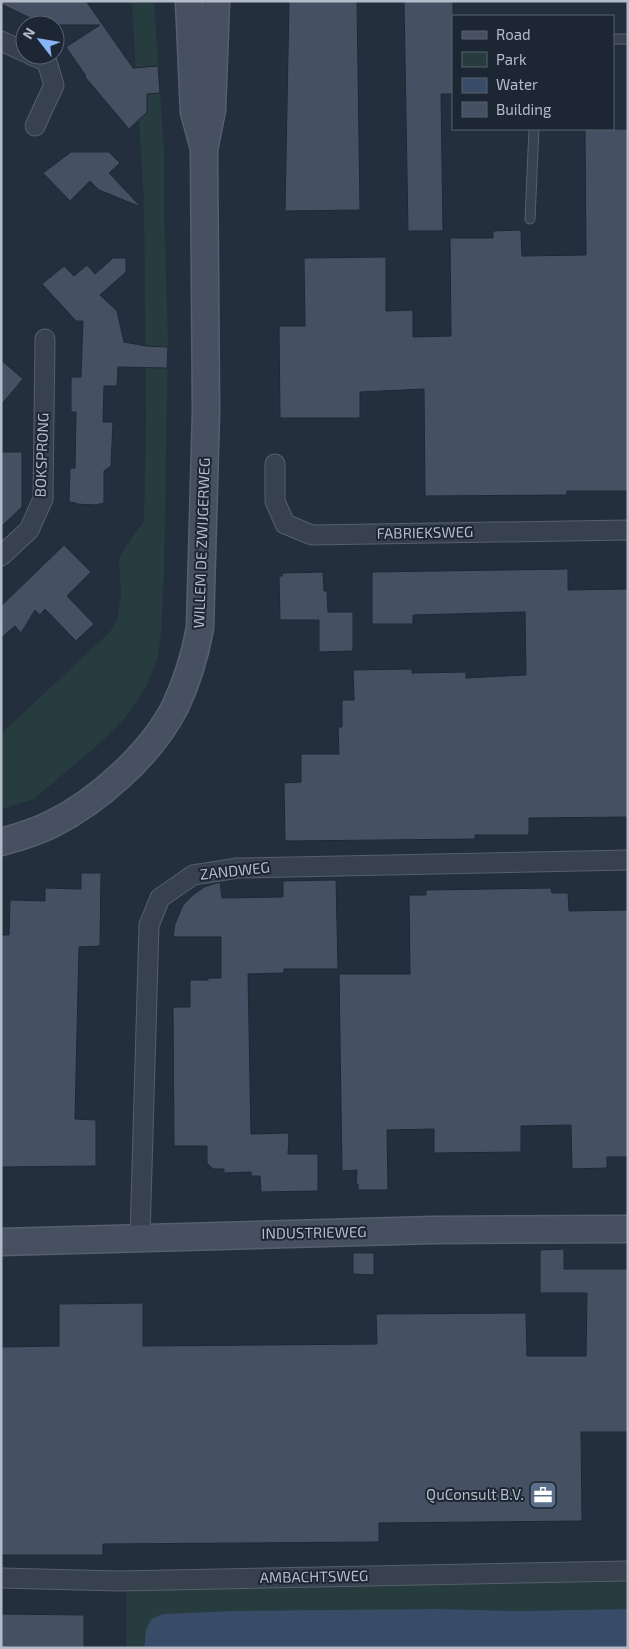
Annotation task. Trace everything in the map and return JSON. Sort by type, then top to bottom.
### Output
[{"type":"main road","name":"WILLEM DE ZWIJGERWEG","points":[[189,1],[194,112],[204,150]]},
{"type":"main road","name":"WILLEM DE ZWIJGERWEG","points":[[1,842],[51,825],[94,797],[126,770],[154,738],[174,708],[195,652],[200,628],[206,412],[204,150],[212,110],[216,1]]},
{"type":"main road","name":"INDUSTRIEWEG","points":[[1,1242],[433,1230],[628,1229]]},
{"type":"street","points":[[1,41],[15,47]]},
{"type":"street","points":[[35,126],[54,85],[47,65]]},
{"type":"street","name":"BOKSPRONG","points":[[1,556],[29,530],[43,499],[45,339]]},
{"type":"street","name":"FABRIEKSWEG","points":[[275,464],[275,501],[284,524],[312,535],[628,530]]},
{"type":"street","name":"ZANDWEG","points":[[140,1237],[149,925],[160,898],[193,874],[238,868],[628,860]]},
{"type":"street","name":"AMBACHTSWEG","points":[[1,1578],[119,1581],[628,1571]]},
{"type":"lane","points":[[614,39],[628,39]]},
{"type":"lane","points":[[530,219],[534,130]]},
{"type":"green space","points":[[128,1],[154,1],[164,152],[168,340],[164,572],[161,634],[157,660],[146,687],[124,719],[101,742],[34,799],[1,809],[1,734],[110,632],[117,620],[121,593],[119,561],[121,554],[144,521],[146,418],[144,201],[132,5]]},
{"type":"green space","points":[[425,1582],[450,1584],[628,1582],[628,1609],[352,1611],[144,1641],[144,1648],[126,1648],[127,1587]]},
{"type":"water","points":[[439,1609],[516,1611],[628,1609],[628,1648],[144,1648],[146,1630],[151,1619],[163,1614],[234,1611]]},
{"type":"building","points":[[1,1],[86,1],[133,68],[158,66],[160,93],[147,94],[147,112],[129,129],[85,77],[66,47],[100,25],[65,25],[65,15],[24,15],[1,4]]},
{"type":"building","points":[[289,1],[357,1],[360,210],[285,211]]},
{"type":"building","points":[[404,1],[453,1],[452,94],[441,94],[443,231],[408,231]]},
{"type":"building","points":[[628,129],[628,491],[567,491],[567,495],[425,496],[424,389],[360,392],[360,418],[280,418],[279,326],[305,326],[304,258],[386,257],[386,311],[413,310],[413,337],[451,336],[450,238],[493,238],[493,231],[521,230],[522,256],[586,255],[585,130]]},
{"type":"building","points":[[71,152],[109,152],[120,163],[109,173],[141,207],[99,190],[90,181],[70,201],[43,173]]},
{"type":"building","points":[[113,258],[126,258],[126,272],[100,295],[117,311],[124,342],[168,347],[167,368],[118,367],[117,386],[104,386],[103,422],[113,422],[111,466],[104,471],[104,503],[95,505],[76,504],[69,502],[70,468],[75,468],[76,412],[71,412],[71,377],[81,377],[83,321],[76,321],[42,284],[64,266],[74,276],[87,265],[95,274]]},
{"type":"building","points":[[1,360],[23,379],[1,405]]},
{"type":"building","points":[[1,452],[22,452],[22,507],[1,527]]},
{"type":"building","points":[[64,545],[91,572],[67,596],[94,624],[76,641],[45,609],[40,615],[35,610],[21,633],[15,626],[1,638],[1,606]]},
{"type":"building","points":[[568,569],[568,590],[628,589],[628,817],[529,818],[529,835],[475,835],[475,839],[285,841],[284,783],[301,782],[301,754],[339,754],[338,727],[342,727],[342,700],[354,700],[353,670],[412,669],[412,673],[466,672],[466,678],[526,675],[525,612],[413,615],[413,624],[372,624],[372,572]]},
{"type":"building","points":[[323,572],[324,591],[327,591],[328,612],[353,612],[353,651],[319,652],[319,620],[280,620],[279,576],[282,576],[283,573]]},
{"type":"building","points":[[81,873],[101,873],[100,946],[79,947],[75,1119],[96,1120],[96,1166],[1,1167],[1,935],[9,935],[10,900],[45,901],[45,888],[81,889]]},
{"type":"building","points":[[336,880],[338,969],[284,969],[284,973],[248,974],[251,1134],[289,1133],[288,1154],[318,1154],[318,1191],[261,1192],[260,1176],[251,1176],[251,1172],[224,1173],[224,1169],[213,1169],[207,1163],[207,1146],[174,1146],[173,1007],[190,1007],[190,980],[221,978],[221,937],[173,937],[175,924],[183,905],[193,895],[204,887],[220,882],[222,898],[283,897],[283,881]]},
{"type":"building","points":[[551,888],[552,893],[568,893],[569,911],[628,910],[628,1157],[607,1157],[607,1168],[572,1169],[571,1125],[521,1126],[521,1152],[434,1153],[434,1129],[387,1130],[388,1190],[358,1190],[358,1184],[356,1184],[357,1170],[342,1171],[339,974],[410,974],[409,895],[426,895],[426,890]]},
{"type":"building","points":[[564,1249],[564,1269],[628,1269],[628,1432],[581,1432],[582,1521],[379,1523],[379,1542],[103,1544],[103,1555],[1,1555],[1,1347],[59,1346],[59,1304],[143,1303],[143,1346],[377,1344],[376,1314],[526,1313],[527,1356],[586,1356],[587,1293],[540,1293],[540,1250]]},
{"type":"building","points":[[353,1253],[374,1253],[374,1275],[353,1274]]},
{"type":"building","points":[[1,1614],[84,1615],[84,1648],[1,1648]]},
{"type":"place","name":"QuConsult B.V.","points":[[543,1495]]}]
